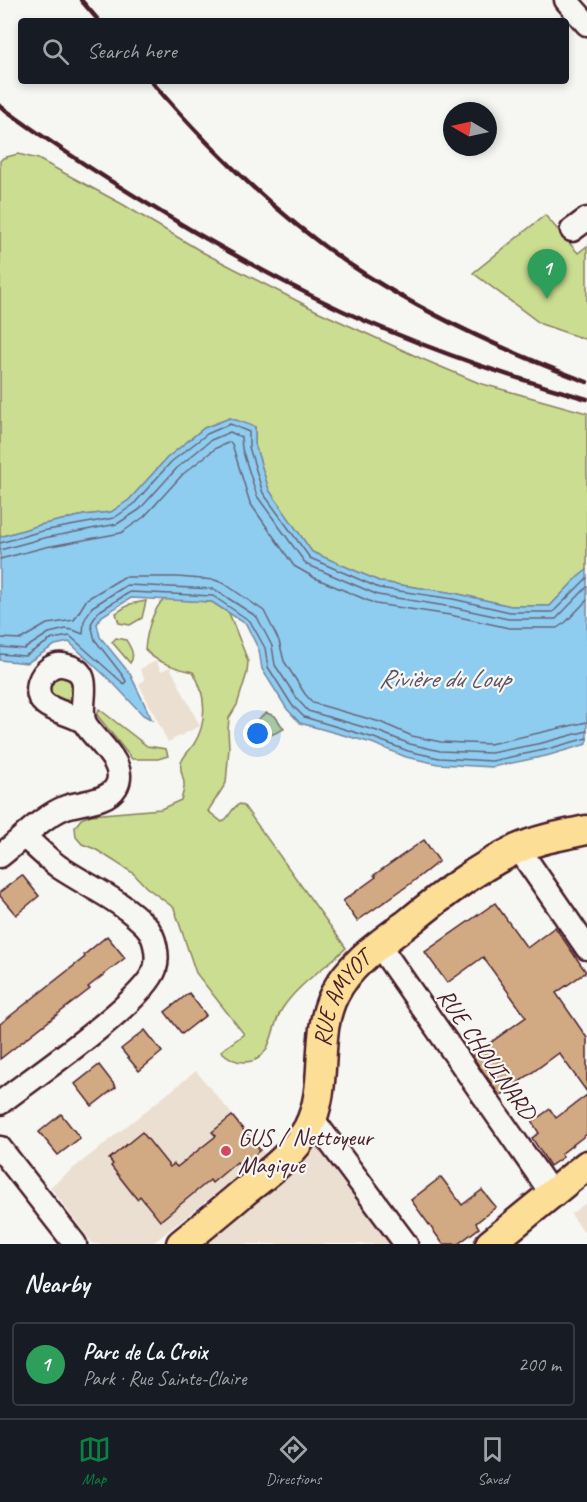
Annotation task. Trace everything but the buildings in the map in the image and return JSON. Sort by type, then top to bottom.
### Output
[{"type":"main road","name":"RUE AMYOT","points":[[181,1244],[285,1158],[298,1143],[312,1118],[321,1084],[327,1015],[334,995],[350,972],[379,945],[468,877],[519,849],[540,841],[587,830]]},
{"type":"main road","points":[[490,1244],[587,1165]]},
{"type":"street","points":[[566,0],[587,24]]},
{"type":"street","points":[[0,856],[47,818],[66,808],[106,796],[117,786],[119,777],[116,765],[85,723]]},
{"type":"street","points":[[0,1103],[136,995],[155,970],[157,959],[155,945],[148,928],[115,900],[59,867],[25,837]]},
{"type":"street","points":[[519,849],[587,948]]},
{"type":"street","name":"RUE CHOUINARD","points":[[379,945],[552,1194]]},
{"type":"street","points":[[312,1118],[406,1244]]},
{"type":"street","points":[[0,1148],[75,1244]]},
{"type":"shaded area","points":[[156,661],[161,671],[170,667],[200,726],[168,742],[139,684],[145,680],[140,669]]},
{"type":"shaded area","points":[[196,1071],[265,1154],[152,1244],[93,1244],[50,1187]]},
{"type":"shaded area","points":[[315,1144],[321,1148],[390,1244],[199,1244]]},
{"type":"shaded area","points":[[587,1202],[587,1237],[571,1214]]},
{"type":"green space","points":[[18,154],[38,159],[122,204],[204,253],[317,311],[420,358],[479,383],[587,413],[587,570],[550,606],[511,606],[454,593],[381,582],[312,552],[269,490],[255,445],[255,427],[230,418],[204,428],[167,458],[129,500],[111,512],[84,515],[0,537],[0,161]]},
{"type":"green space","points":[[545,215],[578,253],[587,246],[587,340],[541,324],[473,273]]},
{"type":"green space","points":[[164,599],[212,602],[229,613],[248,661],[247,673],[237,705],[229,718],[226,783],[208,811],[222,822],[237,805],[244,806],[346,948],[288,1000],[279,1015],[265,1051],[255,1060],[245,1062],[236,1061],[221,1051],[244,1034],[196,973],[174,908],[146,887],[133,873],[95,849],[82,844],[76,837],[75,827],[81,819],[91,815],[161,809],[181,800],[184,783],[181,763],[199,735],[204,708],[201,689],[193,672],[159,661],[145,649],[150,622]]},
{"type":"green space","points":[[146,601],[142,618],[130,625],[119,623],[116,613],[130,604]]},
{"type":"green space","points":[[116,638],[126,640],[129,645],[132,654],[130,663],[112,642]]},
{"type":"green space","points":[[62,677],[67,678],[73,684],[73,694],[67,700],[62,701],[57,700],[51,694],[50,689],[51,684],[57,678]]},
{"type":"green space","points":[[99,709],[147,746],[166,749],[168,756],[158,759],[132,759],[97,715]]},
{"type":"green space","points":[[266,713],[275,716],[284,729],[260,740],[255,729],[256,721]]},
{"type":"water","name":"Rivière du Loup","points":[[230,418],[255,427],[255,445],[269,490],[312,552],[381,582],[454,593],[511,606],[550,606],[587,570],[587,744],[546,756],[492,767],[438,764],[406,757],[372,743],[300,723],[287,709],[262,669],[259,650],[246,624],[212,602],[131,598],[102,616],[97,624],[100,637],[130,674],[152,720],[143,715],[69,642],[55,645],[27,663],[0,660],[0,537],[84,515],[111,512],[129,500],[167,458],[204,428]]},
{"type":"railway","points":[[81,0],[96,18]]},
{"type":"railway","points":[[154,84],[251,186],[336,255],[392,291],[446,321],[501,347],[587,382]]},
{"type":"railway","points":[[0,106],[70,155],[142,201],[288,284],[363,320],[438,350],[587,399]]},
{"type":"place","name":"Parc de La Croix","points":[[547,299]]},
{"type":"place","name":"GUS / Nettoyeur Magique","points":[[226,1151]]}]
